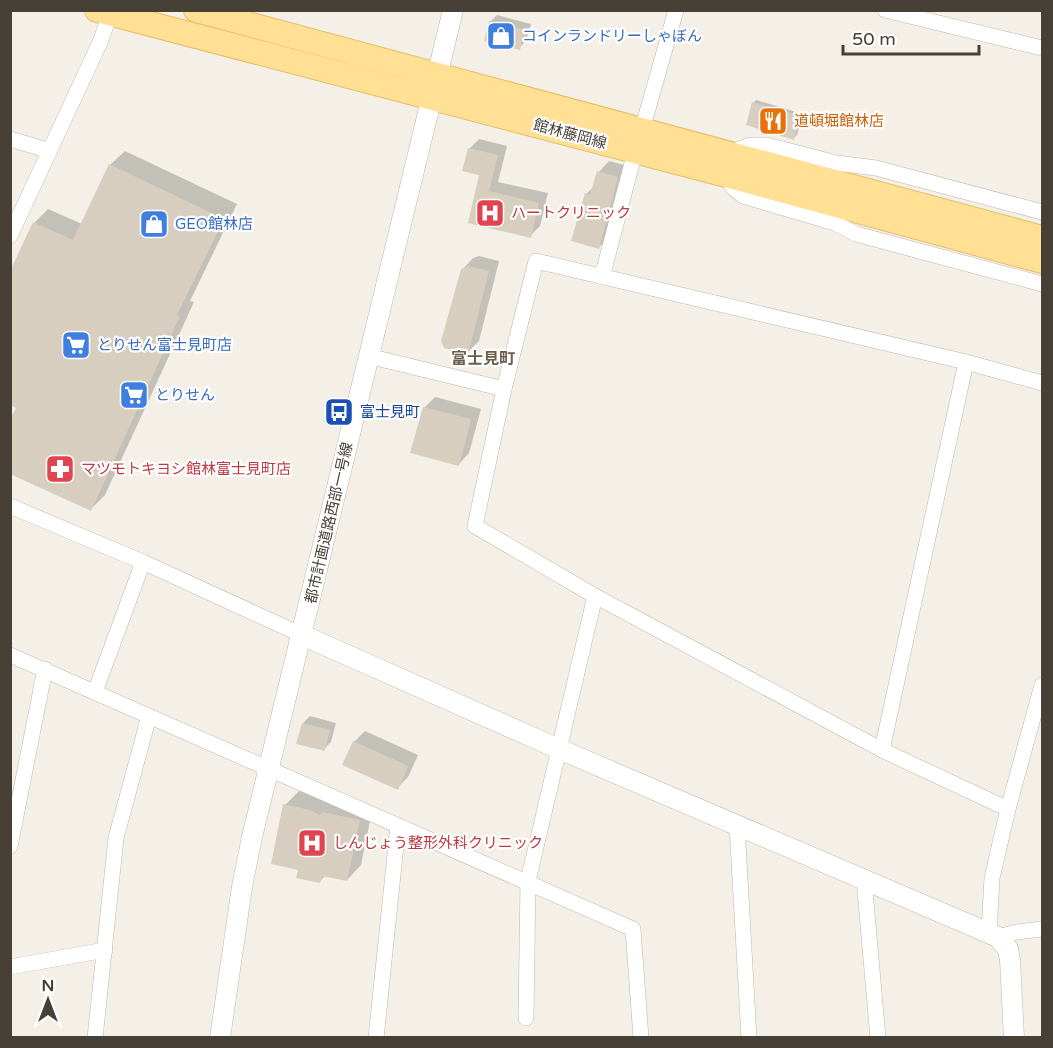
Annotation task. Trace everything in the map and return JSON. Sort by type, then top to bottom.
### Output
[{"type":"main road","name":"館林藤岡線","points":[[196,10],[434,87]]},
{"type":"main road","name":"館林藤岡線","points":[[104,12],[434,87],[727,164],[1042,238]]},
{"type":"main road","name":"館林藤岡線","points":[[727,164],[1042,261]]},
{"type":"street","name":"都市計画道路西部一号線","points":[[220,1038],[242,887],[268,767],[453,10]]},
{"type":"street","points":[[602,277],[676,10]]},
{"type":"street","points":[[885,10],[1042,48]]},
{"type":"street","points":[[10,236],[101,40],[104,12]]},
{"type":"street","points":[[10,139],[50,151]]},
{"type":"street","points":[[1042,212],[876,168],[836,163],[766,145],[750,145],[727,164],[733,188],[743,196],[835,223],[856,234],[1042,284]]},
{"type":"street","points":[[1008,809],[882,750],[595,596],[475,526],[504,389],[536,261],[966,362],[1042,383]]},
{"type":"street","points":[[368,356],[504,389]]},
{"type":"street","points":[[882,750],[966,362]]},
{"type":"street","points":[[10,506],[142,562],[559,749],[994,935],[1008,949],[1014,1038]]},
{"type":"street","points":[[94,692],[142,562]]},
{"type":"street","points":[[526,1018],[528,881],[595,596]]},
{"type":"street","points":[[10,655],[633,928],[641,1038]]},
{"type":"street","points":[[10,846],[45,669]]},
{"type":"street","points":[[994,935],[992,878],[1008,809],[1042,686]]},
{"type":"street","points":[[95,1038],[116,838],[149,716]]},
{"type":"street","points":[[737,825],[749,1038]]},
{"type":"street","points":[[376,1038],[398,826]]},
{"type":"street","points":[[864,879],[878,1038]]},
{"type":"street","points":[[994,935],[1042,929]]},
{"type":"street","points":[[10,967],[105,950]]},
{"type":"building","points":[[489,21],[525,30],[520,50],[484,41]]},
{"type":"building","name":"道頓堀館林店","points":[[752,102],[801,116],[794,140],[746,125]]},
{"type":"building","points":[[468,148],[498,155],[489,191],[539,203],[531,238],[468,223],[479,175],[462,171]]},
{"type":"building","points":[[109,164],[224,219],[177,315],[180,316],[91,511],[10,474],[10,419],[16,408],[10,405],[10,271],[33,222],[73,240]]},
{"type":"building","points":[[597,171],[618,177],[599,249],[571,241],[585,193],[590,195]]},
{"type":"building","points":[[468,266],[489,271],[468,354],[444,348],[441,341],[461,269]]},
{"type":"building","points":[[423,407],[471,419],[459,466],[410,453]]},
{"type":"building","points":[[302,723],[330,730],[325,751],[296,744]]},
{"type":"building","points":[[353,741],[408,766],[398,790],[342,765]]},
{"type":"building","points":[[283,804],[310,810],[320,815],[322,812],[360,820],[347,881],[322,876],[320,883],[296,878],[298,870],[271,864]]},
{"type":"place","name":"コインランドリーしゃぼん","points":[[501,36]]},
{"type":"place","name":"道頓堀館林店","points":[[773,121]]},
{"type":"place","name":"ハートクリニック","points":[[490,213]]},
{"type":"place","name":"GEO館林店","points":[[154,224]]},
{"type":"place","name":"とりせん富士見町店","points":[[76,345]]},
{"type":"place","name":"とりせん","points":[[134,395]]},
{"type":"place","name":"富士見町","points":[[339,412]]},
{"type":"place","name":"マツモトキヨシ館林富士見町店","points":[[60,469]]},
{"type":"place","name":"しんじょう整形外科クリニック","points":[[312,843]]},
{"type":"district","name":"富士見町","points":[[483,358]]}]
